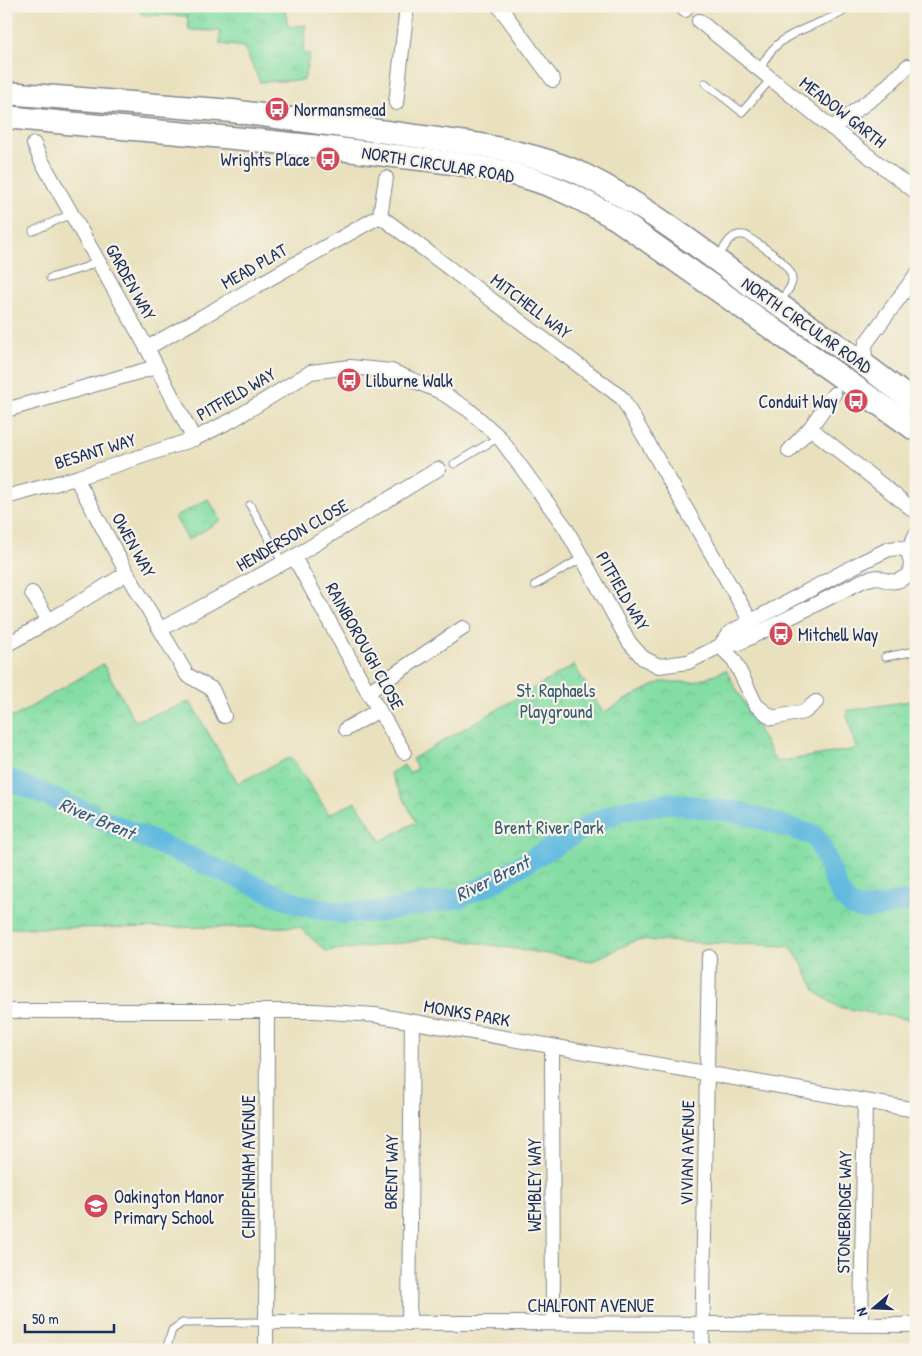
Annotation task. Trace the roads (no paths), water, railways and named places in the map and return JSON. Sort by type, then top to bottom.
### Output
[{"type":"highway","name":"NORTH CIRCULAR ROAD","points":[[6,93],[232,111],[457,141],[518,152],[555,164],[585,176],[622,195],[870,369],[916,404]]},
{"type":"highway","name":"NORTH CIRCULAR ROAD","points":[[6,117],[313,145],[467,165],[525,177],[588,202],[617,218],[916,430]]},
{"type":"street","points":[[396,103],[407,6]]},
{"type":"street","points":[[500,6],[553,80]]},
{"type":"street","name":"MEADOW GARTH","points":[[699,21],[832,128],[916,192]]},
{"type":"street","points":[[832,128],[881,92],[908,66]]},
{"type":"street","name":"GARDEN WAY","points":[[34,144],[71,214],[147,348],[194,439]]},
{"type":"street","points":[[380,216],[386,178]]},
{"type":"street","name":"MEAD PLAT","points":[[147,348],[380,216]]},
{"type":"street","name":"MITCHELL WAY","points":[[380,216],[622,398],[750,620]]},
{"type":"street","points":[[870,369],[865,361],[866,344],[916,275]]},
{"type":"street","points":[[6,410],[156,367]]},
{"type":"street","name":"PITFIELD WAY","points":[[194,439],[234,419],[311,372],[350,367],[391,371],[439,391],[469,410],[500,437],[565,527],[629,642],[643,658],[659,666],[688,662],[720,646],[729,633],[750,620],[889,549],[900,548],[908,551]]},
{"type":"street","points":[[789,451],[810,428],[834,394]]},
{"type":"street","points":[[810,428],[916,512]]},
{"type":"street","name":"BESANT WAY","points":[[6,497],[76,478],[194,439]]},
{"type":"street","name":"HENDERSON CLOSE","points":[[162,629],[288,560],[438,469]]},
{"type":"street","name":"OWEN WAY","points":[[76,478],[187,675],[212,689],[224,716]]},
{"type":"street","points":[[720,646],[739,643],[864,580],[877,577],[887,582],[896,583],[903,580],[910,574],[911,563],[908,551],[916,534]]},
{"type":"street","name":"RAINBOROUGH CLOSE","points":[[288,560],[404,752]]},
{"type":"street","points":[[6,645],[128,573]]},
{"type":"street","points":[[32,593],[49,621]]},
{"type":"street","points":[[368,692],[463,628]]},
{"type":"street","points":[[720,646],[734,660],[756,705],[772,718],[804,712],[816,702]]},
{"type":"street","points":[[346,729],[379,710]]},
{"type":"street","name":"VIVIAN AVENUE","points":[[702,1350],[709,957]]},
{"type":"street","name":"MONKS PARK","points":[[6,1012],[343,1012],[375,1015],[916,1110]]},
{"type":"street","name":"CHIPPENHAM AVENUE","points":[[266,1350],[267,1012]]},
{"type":"street","name":"BRENT WAY","points":[[409,1323],[412,1022]]},
{"type":"street","name":"WEMBLEY WAY","points":[[552,1047],[553,1323]]},
{"type":"street","name":"STONEBRIDGE WAY","points":[[861,1324],[865,1101]]},
{"type":"street","name":"CHALFONT AVENUE","points":[[267,1322],[916,1325]]},
{"type":"lane","points":[[761,69],[763,61],[770,52],[794,32],[837,15],[850,6]]},
{"type":"lane","name":"MEADOW GARTH","points":[[683,8],[699,21]]},
{"type":"lane","points":[[705,82],[742,112],[771,79]]},
{"type":"lane","points":[[33,231],[71,214]]},
{"type":"lane","points":[[716,260],[729,240],[741,234],[747,236],[786,264],[793,277],[791,285],[777,304]]},
{"type":"lane","points":[[50,278],[86,267],[98,260]]},
{"type":"lane","points":[[454,464],[500,437]]},
{"type":"lane","points":[[250,505],[288,560]]},
{"type":"lane","points":[[908,551],[916,565]]},
{"type":"lane","points":[[535,585],[582,558]]},
{"type":"lane","points":[[884,656],[916,651]]},
{"type":"lane","points":[[166,1350],[172,1330],[182,1323],[267,1322]]},
{"type":"waterway","name":"River Brent","points":[[6,778],[298,904],[340,913],[377,912],[459,898],[488,885],[593,823],[620,811],[669,803],[742,813],[813,835],[820,844],[839,891],[845,900],[854,907],[866,909],[916,901]]},
{"type":"place","name":"Normansmead","points":[[277,109]]},
{"type":"place","name":"Wrights Place","points":[[328,159]]},
{"type":"place","name":"Lilburne Walk","points":[[349,380]]},
{"type":"place","name":"Conduit Way","points":[[856,401]]},
{"type":"place","name":"Mitchell Way","points":[[781,634]]},
{"type":"place","name":"Oakington Manor Primary School","points":[[96,1206]]},
{"type":"park label","name":"St. Raphaels Playground","points":[[556,700]]},
{"type":"park label","name":"Brent River Park","points":[[549,827]]}]
